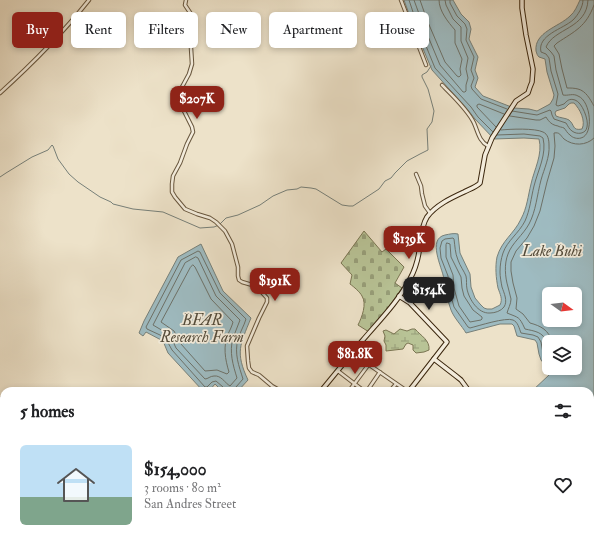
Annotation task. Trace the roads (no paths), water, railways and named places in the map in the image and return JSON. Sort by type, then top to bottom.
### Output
[{"type":"main road","points":[[325,387],[379,322],[408,283],[415,269],[423,226],[426,219],[441,204],[458,194],[478,186],[480,183],[485,155],[492,138],[516,101],[528,93],[533,75],[533,69],[526,35],[522,0]]},
{"type":"main road","points":[[399,296],[410,303],[447,342],[411,387]]},
{"type":"main road","points":[[434,359],[461,380],[466,387]]},
{"type":"street","points":[[0,93],[33,62],[88,0]]},
{"type":"street","points":[[186,0],[185,5],[193,17],[193,38],[191,48],[192,64],[180,94],[184,111],[193,132],[173,176],[172,191],[175,197],[185,208],[210,218],[225,231],[232,243],[238,268],[239,280],[256,286],[268,301],[247,346],[247,358],[249,368],[252,372],[259,375],[274,387]]},
{"type":"street","points":[[400,0],[426,65]]},
{"type":"street","points":[[442,85],[463,108],[473,122],[483,143],[489,146]]},
{"type":"street","points":[[416,174],[430,214]]},
{"type":"street","points":[[352,353],[401,387]]},
{"type":"street","points":[[352,387],[369,364]]},
{"type":"street","points":[[338,371],[360,387]]},
{"type":"street","points":[[369,387],[380,372]]},
{"type":"water","name":"Lake Buhi","points":[[404,0],[453,0],[461,14],[469,22],[471,29],[469,39],[478,57],[475,70],[478,78],[475,87],[483,96],[514,108],[537,111],[550,104],[554,95],[547,72],[545,59],[537,55],[536,44],[543,34],[572,14],[580,0],[594,0],[594,387],[536,387],[549,375],[582,375],[582,335],[542,335],[542,361],[535,340],[517,336],[512,324],[500,324],[466,333],[452,313],[437,254],[437,242],[445,235],[458,234],[460,253],[470,274],[471,287],[475,298],[484,308],[487,309],[492,309],[500,305],[501,299],[496,272],[497,257],[502,246],[518,224],[525,211],[540,150],[539,139],[494,139],[432,70],[423,48],[429,48],[429,12],[408,12]],"holes":[[[571,103],[574,103],[582,115],[582,129],[575,128],[569,120],[556,116],[555,113]]]},
{"type":"water","name":"BFAR Research Farm","points":[[201,244],[223,291],[251,318],[240,349],[241,362],[248,380],[242,387],[218,387],[215,384],[212,387],[199,387],[168,353],[163,341],[146,332],[143,336],[139,333],[178,257]]},
{"type":"waterway","points":[[0,177],[32,157],[48,150],[52,145],[58,159],[69,174],[100,197],[113,204],[133,209],[163,212],[200,228],[219,225],[226,218],[238,215],[260,205],[273,196],[287,190],[301,187],[316,189],[342,205],[353,206],[379,189],[385,181],[391,178],[407,161],[428,150],[427,129],[432,122],[434,111],[428,89],[422,75],[427,72],[431,66]]}]
